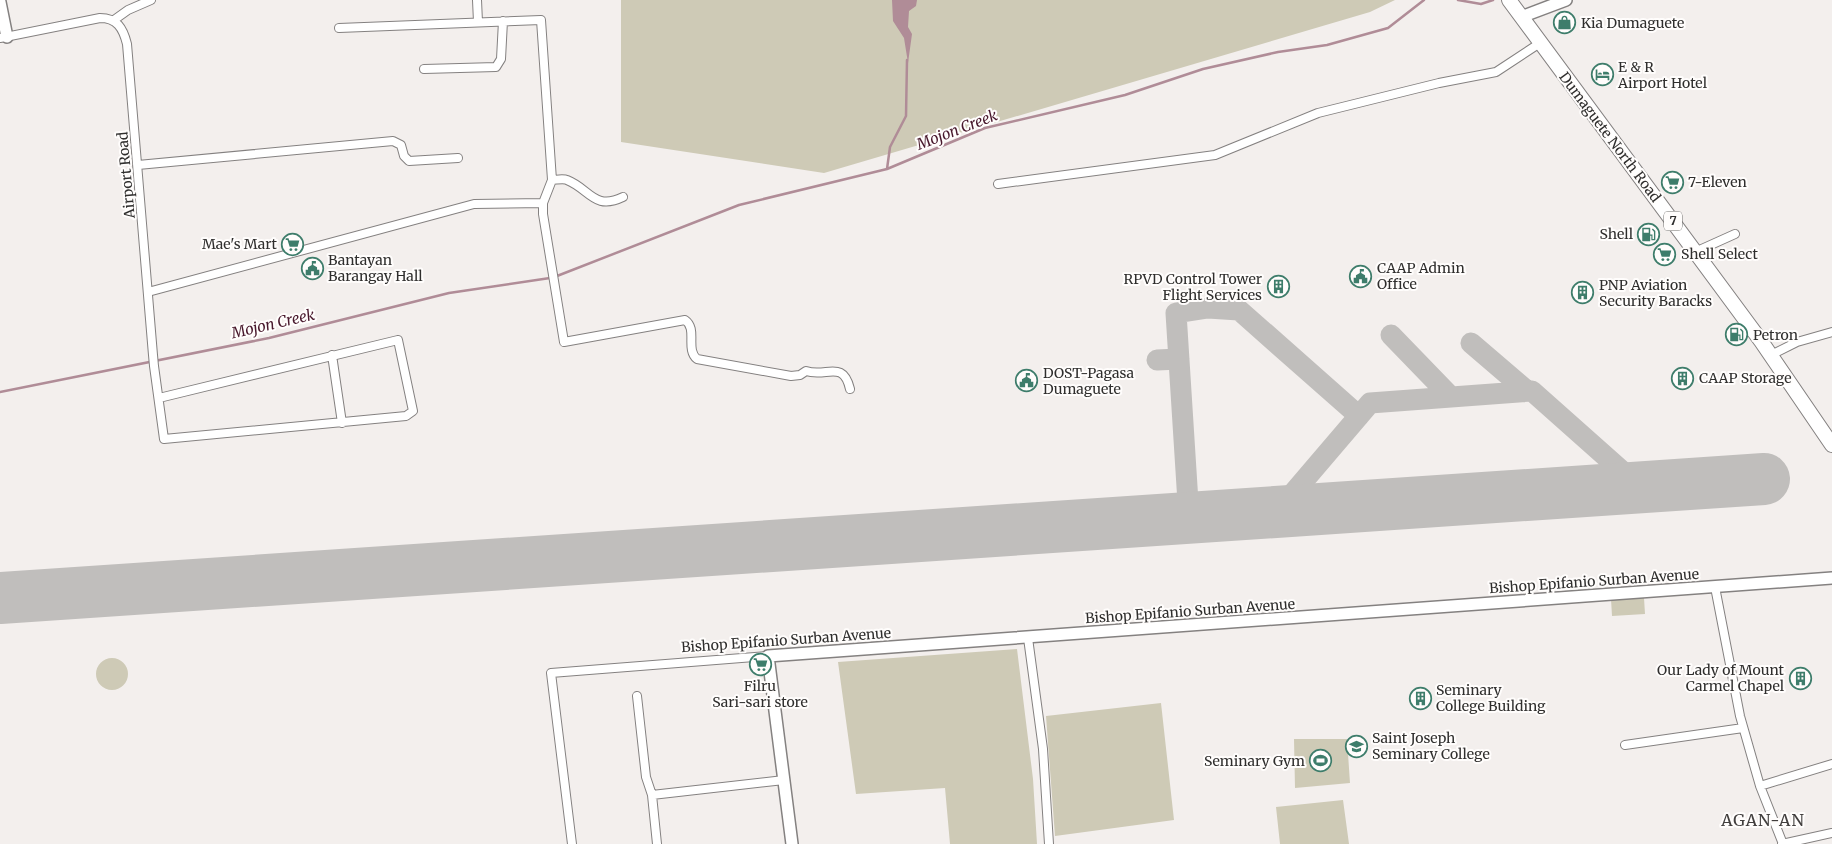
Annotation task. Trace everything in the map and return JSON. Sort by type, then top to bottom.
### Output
[{"type":"highway","name":"Dumaguete North Road","points":[[1509,0],[1770,355],[1832,445]]},
{"type":"street","points":[[0,2],[4,38],[92,19],[114,20],[128,10],[151,0]]},
{"type":"street","points":[[478,0],[478,22]]},
{"type":"street","points":[[1521,17],[1566,0]]},
{"type":"street","name":"Airport Road","points":[[114,20],[122,29],[127,44],[154,366],[164,439],[342,423]]},
{"type":"street","points":[[339,28],[541,20],[552,180],[543,203],[544,226],[564,342],[685,320],[691,328],[692,352],[697,359],[791,376],[800,375],[806,371],[811,373],[837,370],[842,373],[850,389]]},
{"type":"street","points":[[424,69],[496,67],[501,59],[503,21]]},
{"type":"street","points":[[998,184],[1215,155],[1318,113],[1439,83],[1496,72],[1540,43]]},
{"type":"street","points":[[138,165],[393,141],[399,142],[404,156],[409,161],[458,158]]},
{"type":"street","points":[[552,180],[568,180],[585,194],[602,202],[614,201],[623,197]]},
{"type":"street","points":[[148,292],[474,204],[543,203]]},
{"type":"street","points":[[1695,252],[1736,234]]},
{"type":"street","points":[[1770,355],[1805,339],[1832,332]]},
{"type":"street","points":[[159,398],[332,356],[398,340],[413,411],[406,416],[342,423],[332,356]]},
{"type":"street","name":"Bishop Epifanio Surban Avenue","points":[[572,844],[551,673],[1832,578]]},
{"type":"street","points":[[1715,587],[1743,728],[1760,786],[1782,844],[1808,841],[1832,833]]},
{"type":"street","points":[[1028,638],[1043,748],[1049,844]]},
{"type":"street","points":[[768,656],[792,844]]},
{"type":"street","points":[[638,696],[646,776],[652,795],[656,844]]},
{"type":"street","points":[[1625,745],[1743,728]]},
{"type":"street","points":[[1760,786],[1832,764]]},
{"type":"street","points":[[652,795],[784,780]]},
{"type":"shaded area","points":[[621,0],[1395,0],[1370,12],[824,173],[621,142]]},
{"type":"shaded area","points":[[892,0],[917,0],[916,6],[909,11],[908,27],[912,34],[908,63],[904,38],[893,21]]},
{"type":"shaded area","points":[[1644,598],[1645,614],[1612,616],[1611,599]]},
{"type":"shaded area","points":[[1017,649],[1033,779],[1037,844],[950,844],[945,788],[856,794],[838,662]]},
{"type":"shaded area","points":[[112,658],[118,659],[123,663],[127,668],[127,680],[123,685],[118,689],[112,690],[106,689],[101,685],[97,680],[96,674],[97,668],[101,663],[106,659]]},
{"type":"shaded area","points":[[1161,703],[1174,820],[1055,836],[1046,716]]},
{"type":"shaded area","name":"Seminary Gym","points":[[1294,739],[1347,739],[1350,783],[1295,788]]},
{"type":"shaded area","points":[[1343,800],[1349,844],[1280,844],[1276,807]]},
{"type":"waterway","name":"Mojon Creek","points":[[557,276],[739,205],[887,169],[985,128],[1125,95],[1203,69],[1278,52],[1327,45],[1388,28],[1424,0]]},
{"type":"waterway","name":"Mojon Creek","points":[[1458,0],[1481,4],[1493,0]]},
{"type":"waterway","points":[[887,169],[890,147],[906,116],[907,60]]},
{"type":"waterway","name":"Mojon Creek","points":[[0,392],[269,338],[449,293],[550,278]]},
{"type":"taxiway","points":[[1189,518],[1176,313],[1208,308],[1239,310],[1359,416]]},
{"type":"taxiway","points":[[1391,335],[1451,397]]},
{"type":"taxiway","points":[[1471,343],[1527,391]]},
{"type":"taxiway","points":[[1157,360],[1179,359]]},
{"type":"taxiway","points":[[1277,512],[1370,403],[1532,391],[1640,487]]},
{"type":"runway","points":[[0,598],[1764,479]]},
{"type":"place","name":"Kia Dumaguete","points":[[1565,23]]},
{"type":"place","name":"E & R Airport Hotel","points":[[1602,75]]},
{"type":"place","name":"7-Eleven","points":[[1672,182]]},
{"type":"place","name":"Shell","points":[[1649,234]]},
{"type":"place","name":"Mae's Mart","points":[[293,244]]},
{"type":"place","name":"Shell Select","points":[[1665,254]]},
{"type":"place","name":"Bantayan Barangay Hall","points":[[312,268]]},
{"type":"place","name":"CAAP Admin Office","points":[[1361,276]]},
{"type":"place","name":"RPVD Control Tower Flight Services","points":[[1278,287]]},
{"type":"place","name":"PNP Aviation Security Baracks","points":[[1583,293]]},
{"type":"place","name":"Petron","points":[[1737,335]]},
{"type":"place","name":"CAAP Storage","points":[[1683,378]]},
{"type":"place","name":"DOST-Pagasa Dumaguete","points":[[1027,381]]},
{"type":"place","name":"Filru Sari-sari store","points":[[760,664]]},
{"type":"place","name":"Our Lady of Mount Carmel Chapel","points":[[1800,678]]},
{"type":"place","name":"Seminary College Building","points":[[1420,698]]},
{"type":"place","name":"Saint Joseph Seminary College","points":[[1356,746]]},
{"type":"place","name":"Seminary Gym","points":[[1321,761]]},
{"type":"district","name":"AGAN-AN","points":[[1763,820]]}]
